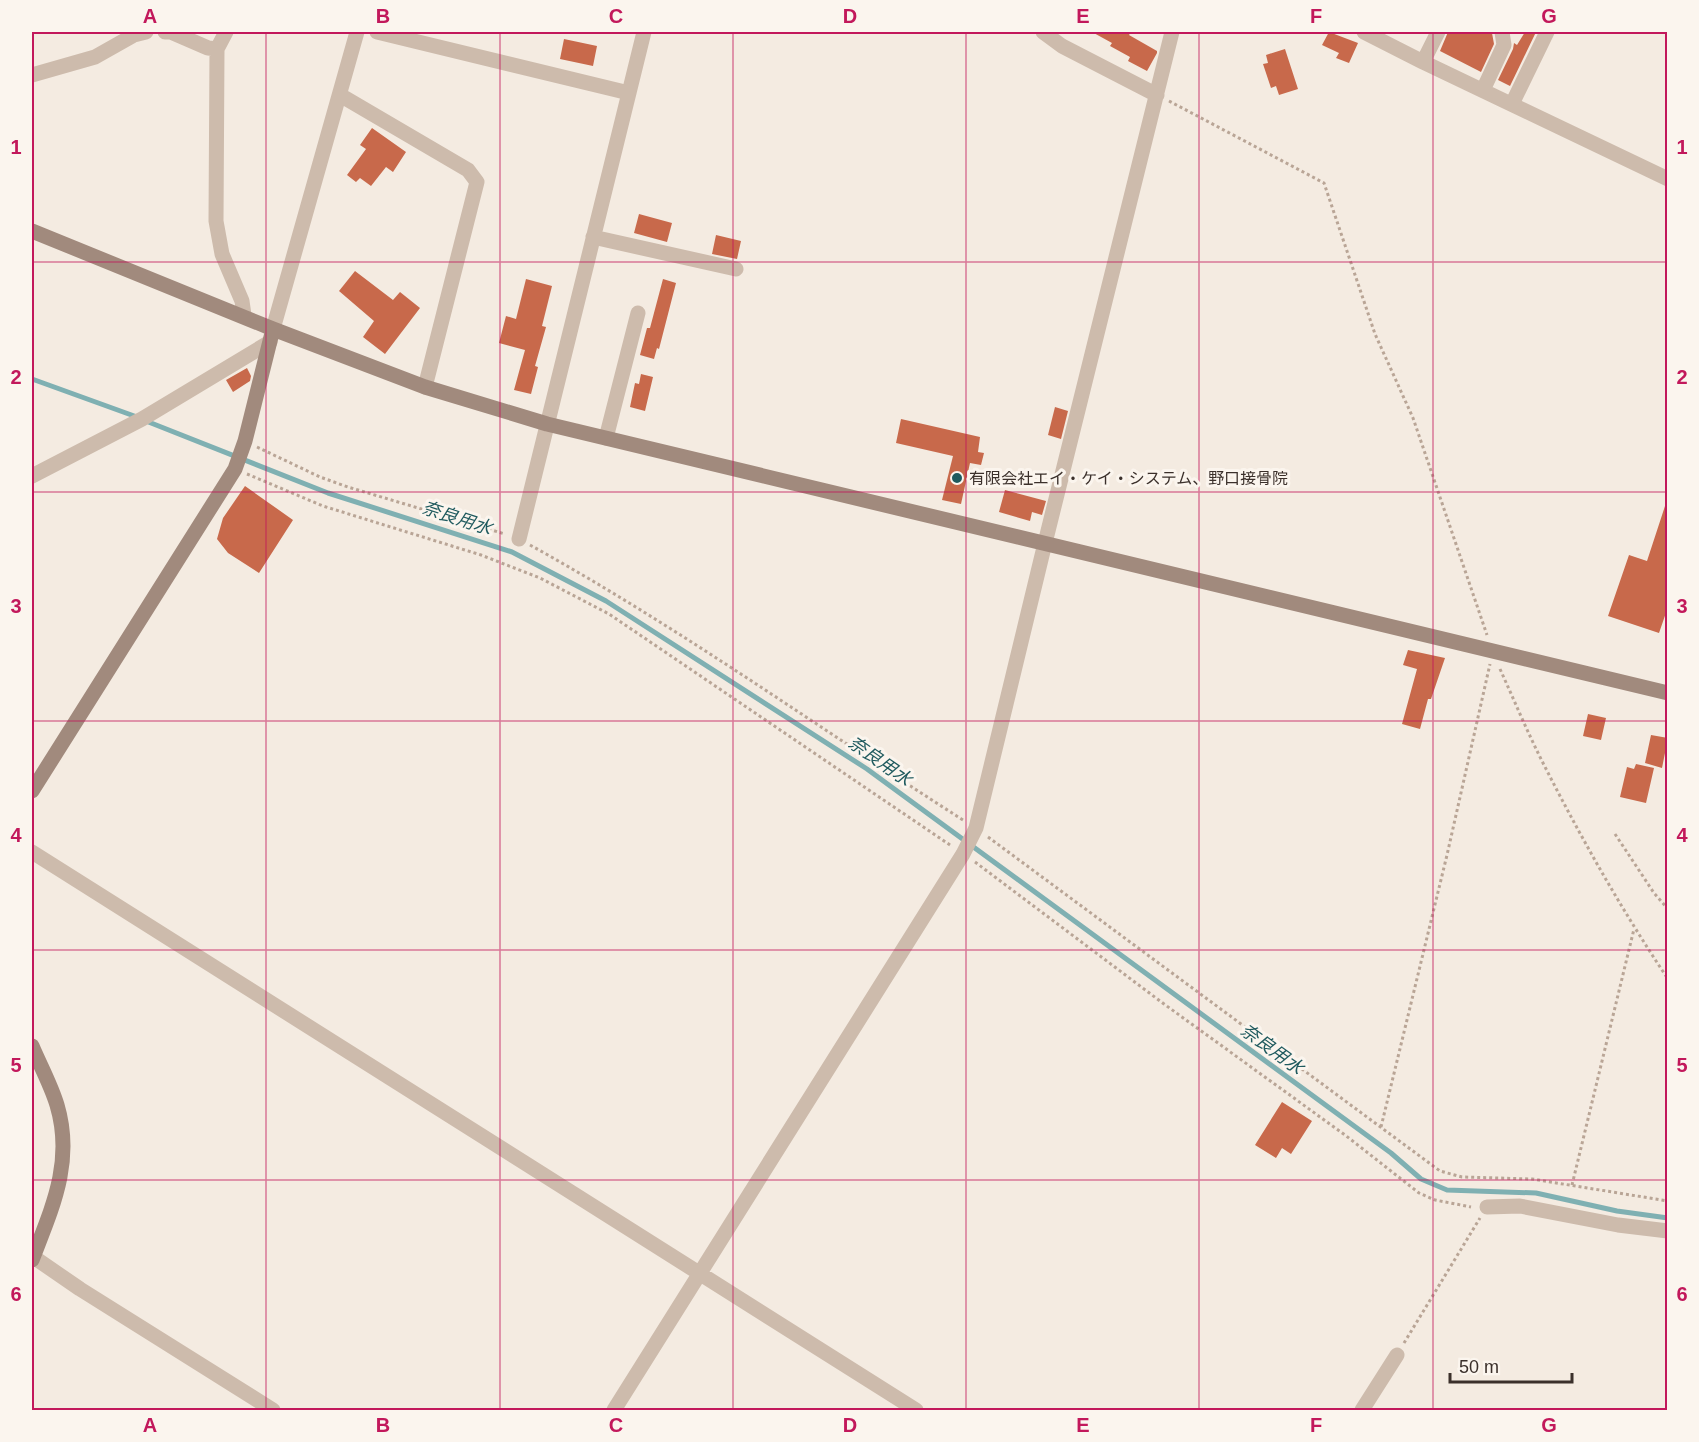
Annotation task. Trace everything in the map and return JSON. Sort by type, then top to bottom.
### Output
[{"type":"street","points":[[32,75],[95,57],[134,35],[146,32]]},
{"type":"street","points":[[165,32],[171,32],[208,48],[217,49]]},
{"type":"street","points":[[226,32],[217,49],[216,220],[222,254],[242,301],[244,315]]},
{"type":"street","points":[[32,791],[235,468],[244,444],[271,335],[357,32]]},
{"type":"street","points":[[377,32],[629,93]]},
{"type":"street","points":[[519,539],[644,32]]},
{"type":"street","points":[[1043,32],[1062,46],[1157,95]]},
{"type":"street","points":[[614,1410],[963,854],[976,828],[1172,32]]},
{"type":"street","points":[[1364,32],[1668,179]]},
{"type":"street","points":[[1423,62],[1438,32]]},
{"type":"street","points":[[1483,90],[1504,45],[1502,32]]},
{"type":"street","points":[[1512,104],[1547,32]]},
{"type":"street","points":[[340,95],[468,170],[477,182],[425,387]]},
{"type":"street","points":[[32,231],[244,315],[271,335],[425,387],[547,424],[1668,693]]},
{"type":"street","points":[[593,237],[736,269]]},
{"type":"street","points":[[606,438],[638,313]]},
{"type":"street","points":[[32,476],[142,419],[271,335]]},
{"type":"street","points":[[32,852],[916,1410]]},
{"type":"street","points":[[32,1046],[57,1102],[64,1150],[61,1176],[55,1197],[32,1258],[273,1410]]},
{"type":"street","points":[[1487,1207],[1520,1206],[1618,1225],[1668,1231]]},
{"type":"street","points":[[1362,1410],[1397,1355]]},
{"type":"path","points":[[1157,95],[1324,183],[1375,334],[1413,418],[1492,651],[1541,759],[1586,844],[1634,929],[1668,978]]},
{"type":"path","points":[[244,444],[320,477],[519,539],[572,569],[764,689],[844,744],[976,828],[1440,1171],[1462,1177],[1532,1179],[1668,1201]]},
{"type":"path","points":[[235,468],[323,506],[481,555],[550,583],[609,614],[963,854],[1164,1004],[1346,1135],[1419,1193],[1435,1200],[1464,1207],[1487,1207]]},
{"type":"path","points":[[1381,1126],[1447,855],[1492,651]]},
{"type":"path","points":[[1615,834],[1654,893],[1668,909]]},
{"type":"path","points":[[1572,1185],[1634,929]]},
{"type":"path","points":[[1397,1355],[1487,1207]]},
{"type":"building","points":[[1092,32],[1131,32],[1129,35],[1157,53],[1147,71],[1128,61],[1130,57],[1110,46],[1112,43]]},
{"type":"building","points":[[1329,32],[1358,43],[1349,63],[1336,58],[1339,53],[1322,45]]},
{"type":"building","points":[[1448,32],[1492,33],[1494,44],[1481,72],[1440,51]]},
{"type":"building","points":[[1525,32],[1536,32],[1510,86],[1498,80],[1514,43],[1517,45]]},
{"type":"building","points":[[564,39],[597,46],[593,66],[560,59]]},
{"type":"building","points":[[1285,49],[1298,89],[1279,95],[1276,86],[1271,88],[1263,64],[1268,63],[1266,55]]},
{"type":"building","points":[[372,128],[406,152],[393,172],[386,167],[371,186],[360,178],[356,182],[347,175],[366,149],[360,145]]},
{"type":"building","points":[[639,214],[672,223],[667,242],[634,233]]},
{"type":"building","points":[[716,235],[741,241],[737,259],[712,254]]},
{"type":"building","points":[[355,271],[393,300],[400,292],[420,308],[385,354],[363,337],[374,321],[339,291]]},
{"type":"building","points":[[526,279],[552,286],[542,326],[546,327],[535,366],[538,367],[531,394],[514,390],[525,350],[499,343],[506,316],[516,319]]},
{"type":"building","points":[[663,279],[676,283],[659,349],[657,348],[654,359],[640,355]]},
{"type":"building","points":[[247,368],[251,376],[250,381],[233,392],[226,380]]},
{"type":"building","points":[[641,374],[653,377],[645,411],[630,407],[635,383],[639,384]]},
{"type":"building","points":[[1055,407],[1068,411],[1061,439],[1048,435]]},
{"type":"building","name":"有限会社エイ・ケイ・システム、野口接骨院","points":[[901,419],[980,437],[978,452],[984,453],[981,465],[970,463],[961,504],[942,500],[953,456],[896,443]]},
{"type":"building","points":[[245,486],[293,520],[259,573],[228,553],[217,539],[223,518]]},
{"type":"building","points":[[1005,490],[1046,501],[1042,515],[1032,512],[1030,521],[999,512]]},
{"type":"building","points":[[1665,506],[1668,506],[1668,607],[1659,633],[1608,616],[1629,555],[1647,561]]},
{"type":"building","points":[[1408,650],[1445,658],[1431,699],[1428,699],[1420,729],[1402,724],[1417,669],[1403,665]]},
{"type":"building","points":[[1588,714],[1606,718],[1601,740],[1583,736]]},
{"type":"building","points":[[1651,735],[1668,738],[1662,768],[1645,763]]},
{"type":"building","points":[[1636,764],[1654,768],[1646,803],[1620,797],[1627,767],[1634,769]]},
{"type":"building","points":[[1282,1102],[1312,1121],[1291,1154],[1282,1148],[1276,1158],[1255,1145]]},
{"type":"waterway","name":"奈良用水","points":[[32,379],[137,417]]},
{"type":"waterway","name":"奈良用水","points":[[146,421],[328,493],[512,552],[606,601],[867,769],[1391,1153],[1421,1179],[1447,1190],[1536,1193],[1617,1211],[1668,1218]]},
{"type":"place","name":"有限会社エイ・ケイ・システム、野口接骨院","points":[[957,478]]}]
